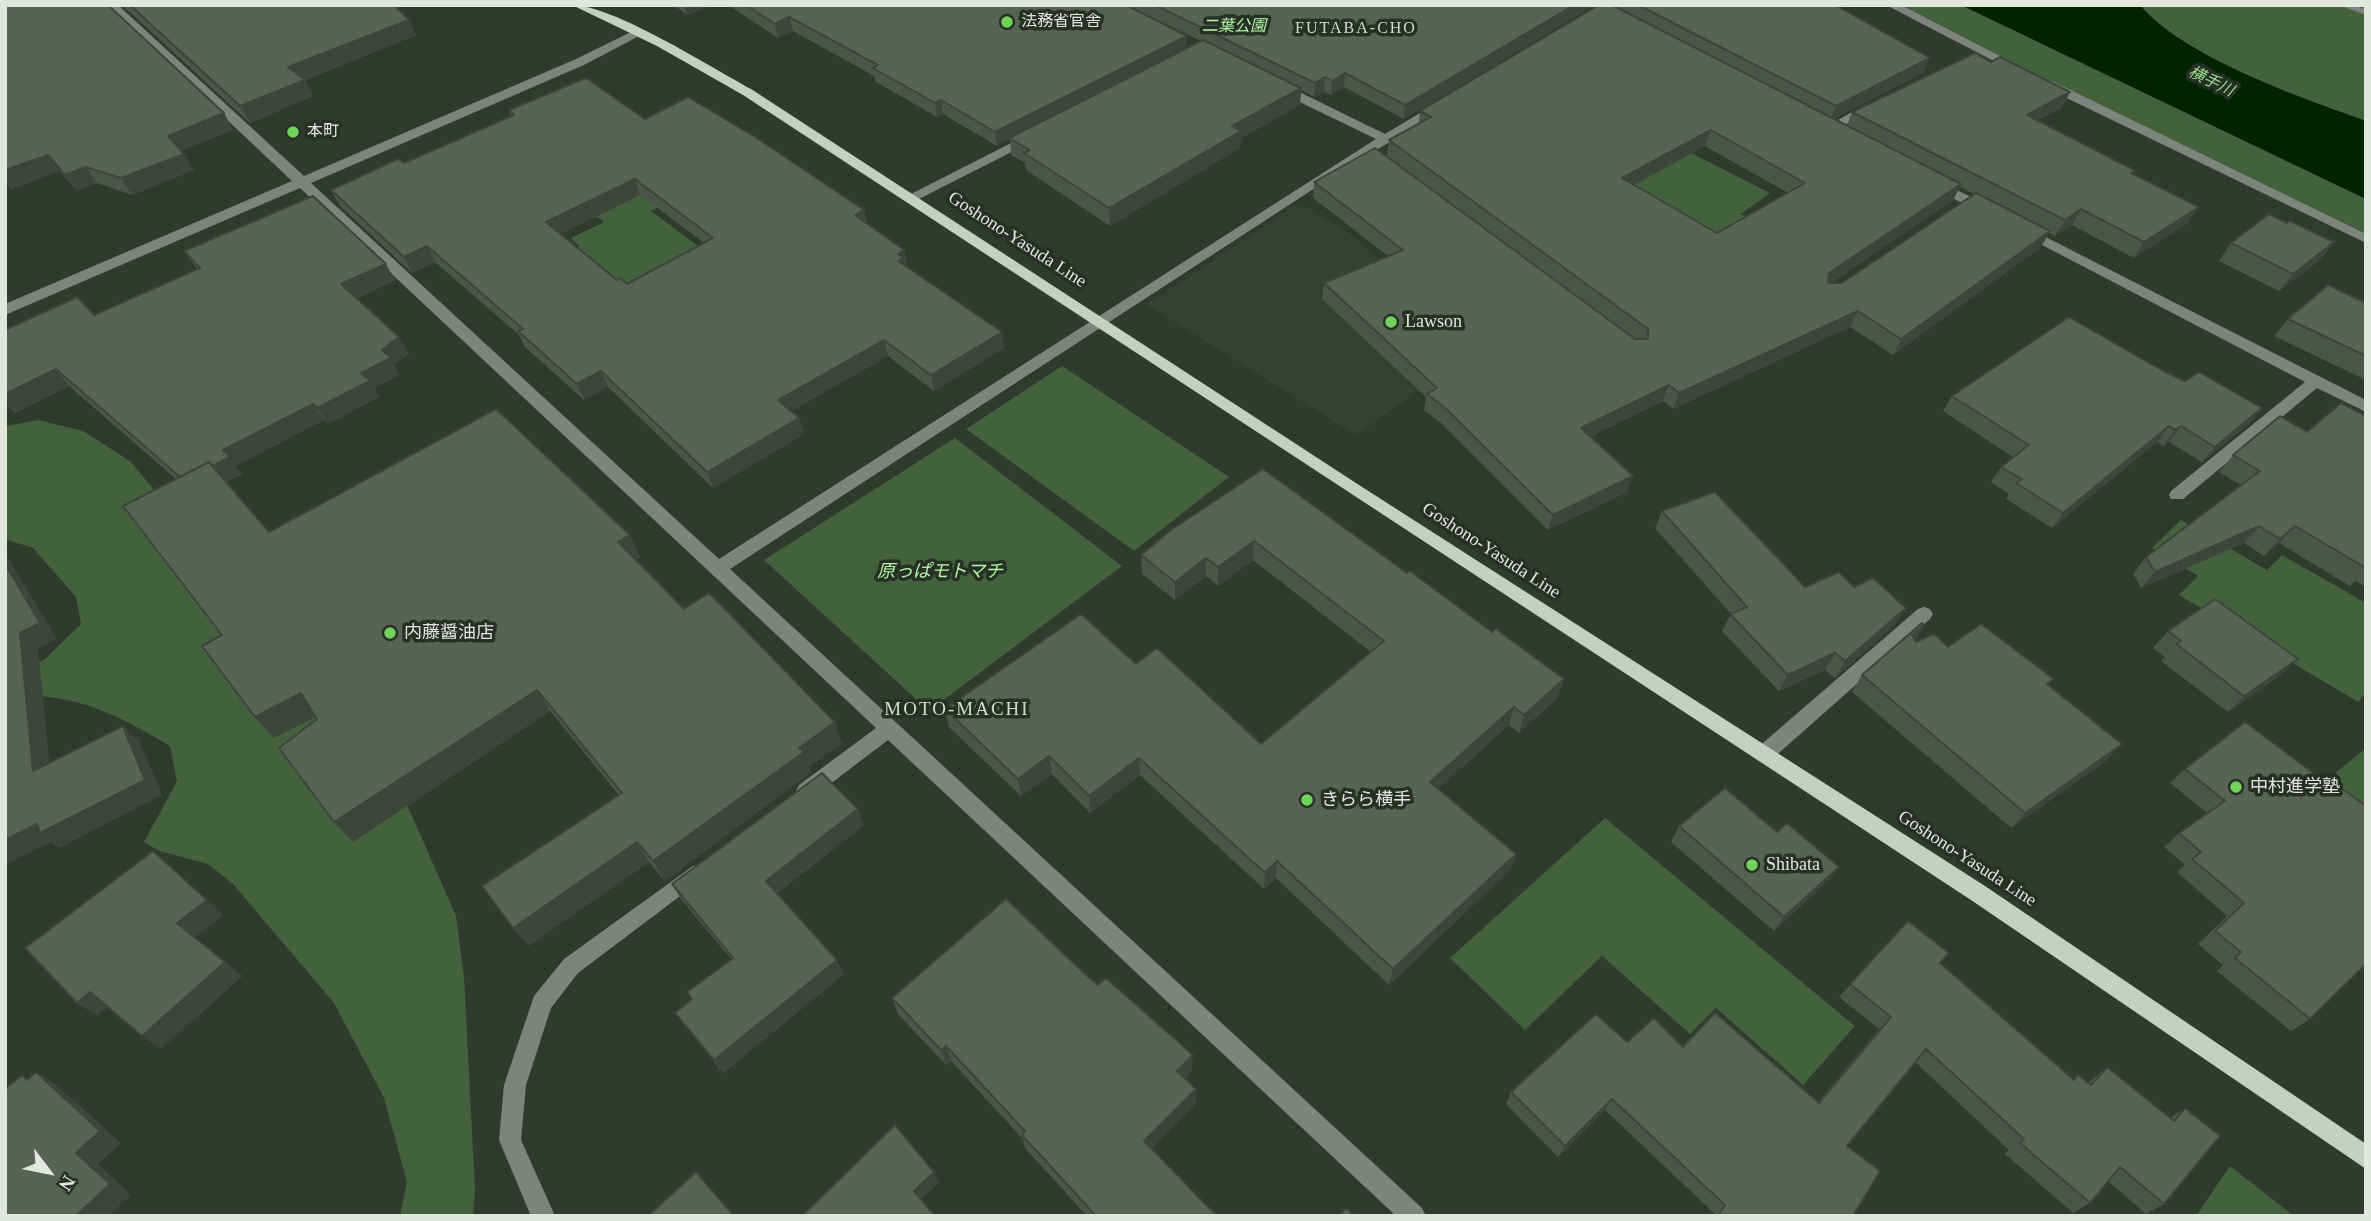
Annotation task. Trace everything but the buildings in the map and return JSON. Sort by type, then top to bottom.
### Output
[{"type":"main road","name":"Goshono-Yasuda Line","points":[[578,5],[637,33],[747,92],[1978,893],[2366,1158]]},
{"type":"street","points":[[111,5],[1414,1216]]},
{"type":"street","points":[[1892,5],[2366,239]]},
{"type":"street","points":[[2348,5],[2366,12]]},
{"type":"street","points":[[5,310],[580,62],[637,33]]},
{"type":"street","points":[[1263,79],[1385,139]]},
{"type":"street","points":[[718,568],[1099,321],[1373,155],[1385,139],[1445,103]]},
{"type":"street","points":[[1830,128],[1878,103]]},
{"type":"street","points":[[910,198],[1040,132]]},
{"type":"street","points":[[1922,176],[1963,204],[2366,407]]},
{"type":"street","points":[[2177,495],[2315,381]]},
{"type":"street","points":[[1764,754],[1924,614]]},
{"type":"street","points":[[791,802],[890,728]]},
{"type":"street","points":[[543,1216],[510,1140],[515,1085],[542,1003],[571,966],[714,859]]},
{"type":"shaded area","points":[[1299,203],[1348,232],[1479,348],[1356,435],[1147,305]]},
{"type":"green space","points":[[1892,5],[1961,5],[2366,199],[2366,239]]},
{"type":"green space","points":[[2140,5],[2348,5],[2366,12],[2366,121],[2245,74],[2184,42],[2159,24]]},
{"type":"green space","points":[[1646,130],[1770,193],[1741,214],[1793,241],[1757,268],[1588,166]]},
{"type":"green space","points":[[598,162],[659,207],[651,211],[705,251],[689,293],[479,296],[579,246],[571,238],[604,222],[574,199]]},
{"type":"green space","points":[[1062,366],[1229,477],[1134,551],[966,429]]},
{"type":"green space","points":[[38,420],[83,431],[130,461],[154,490],[226,561],[394,775],[456,916],[464,976],[475,1190],[473,1216],[400,1216],[407,1182],[384,1098],[334,1003],[233,884],[208,864],[159,851],[144,842],[177,781],[170,746],[135,726],[86,705],[28,695],[14,674],[45,659],[81,624],[76,597],[33,548],[5,539],[5,426]]},
{"type":"green space","name":"原っぱモトマチ","points":[[955,438],[1122,566],[929,711],[764,560]]},
{"type":"green space","points":[[2181,520],[2267,570],[2282,555],[2366,603],[2366,692],[2358,702],[2179,595],[2198,576],[2152,548]]},
{"type":"green space","points":[[2366,748],[2366,818],[2321,785]]},
{"type":"green space","points":[[1605,818],[1855,1026],[1803,1085],[1716,1008],[1690,1034],[1602,956],[1525,1030],[1450,958]]},
{"type":"green space","points":[[2230,1166],[2294,1216],[2196,1216]]},
{"type":"water","name":"横手川","points":[[1961,5],[2140,5],[2159,24],[2184,42],[2245,74],[2366,121],[2366,199]]},
{"type":"place","name":"法務省官舎","points":[[1007,22]]},
{"type":"place","name":"本町","points":[[293,132]]},
{"type":"place","name":"Lawson","points":[[1391,322]]},
{"type":"place","name":"内藤醤油店","points":[[390,633]]},
{"type":"place","name":"中村進学塾","points":[[2236,787]]},
{"type":"place","name":"きらら横手","points":[[1307,800]]},
{"type":"place","name":"Shibata","points":[[1752,865]]},
{"type":"district","name":"FUTABA-CHO","points":[[1356,29]]},
{"type":"district","name":"MOTO-MACHI","points":[[957,710]]},
{"type":"park label","name":"二葉公園","points":[[1234,27]]}]
